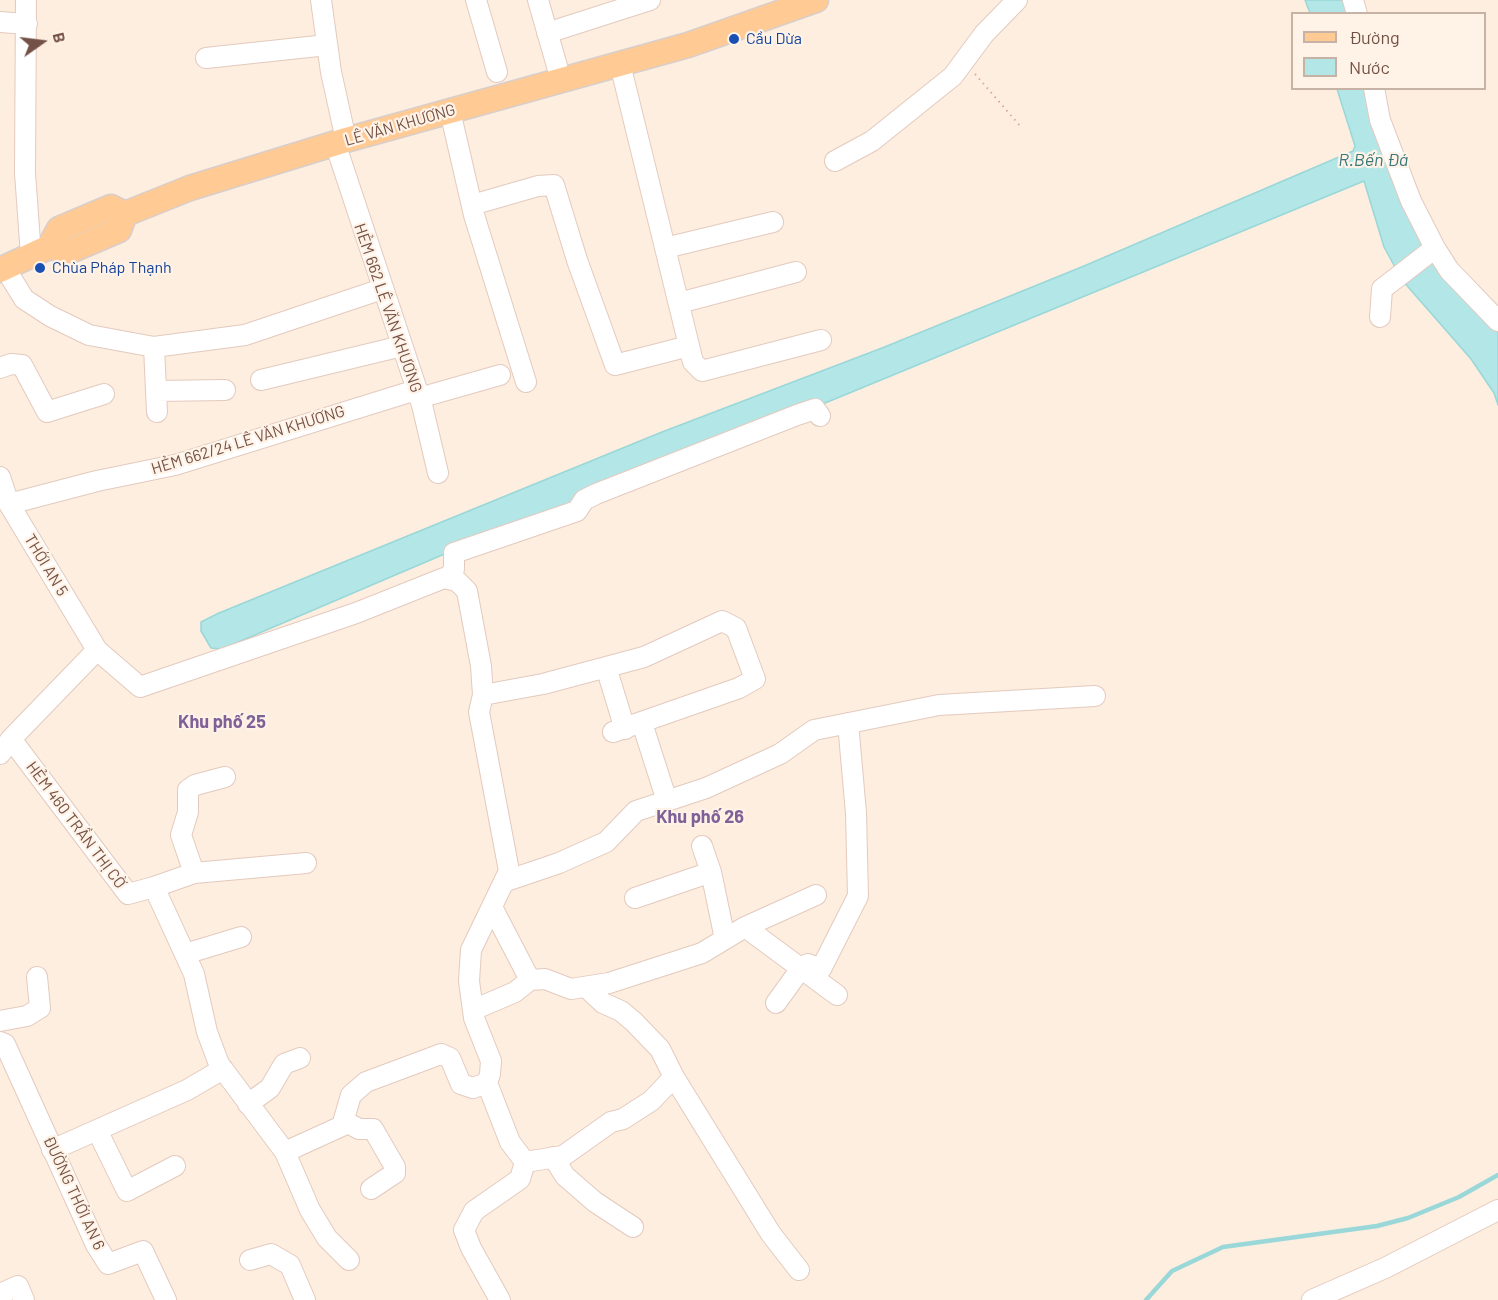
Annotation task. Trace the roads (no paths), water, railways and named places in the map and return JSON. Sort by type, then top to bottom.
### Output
[{"type":"main road","name":"LÊ VĂN KHƯƠNG","points":[[2,269],[40,252],[70,251],[119,230],[125,214],[190,188],[340,142],[688,45],[816,0]]},
{"type":"street","points":[[26,0],[25,173],[40,252]]},
{"type":"street","name":"HẺM 662 LÊ VĂN KHƯƠNG","points":[[321,0],[340,142],[382,289],[418,394],[438,473]]},
{"type":"street","points":[[476,0],[497,72]]},
{"type":"street","points":[[538,0],[561,80]]},
{"type":"street","points":[[547,33],[650,0]]},
{"type":"street","points":[[835,160],[872,141],[952,76],[984,34],[1017,0]]},
{"type":"street","points":[[0,22],[27,24]]},
{"type":"street","points":[[206,58],[327,45]]},
{"type":"street","points":[[620,64],[693,362],[702,371],[821,340]]},
{"type":"street","points":[[1374,90],[1380,120],[1411,201],[1434,249],[1449,270],[1498,321]]},
{"type":"street","points":[[450,111],[472,205],[526,382]]},
{"type":"street","points":[[472,205],[538,186],[554,185],[577,260],[615,365],[689,346]]},
{"type":"street","points":[[665,248],[773,222]]},
{"type":"street","points":[[1380,317],[1382,289],[1394,277],[1434,249]]},
{"type":"street","points":[[2,269],[24,299],[50,316],[89,335],[154,347],[245,334],[382,289]]},
{"type":"street","points":[[679,303],[796,272]]},
{"type":"street","points":[[261,380],[402,346]]},
{"type":"street","points":[[154,347],[157,412]]},
{"type":"street","points":[[0,368],[11,364],[22,365],[47,412],[104,394]]},
{"type":"street","name":"HẺM 662/24 LÊ VĂN KHƯƠNG","points":[[8,513],[418,394],[500,375]]},
{"type":"street","points":[[156,391],[225,390]]},
{"type":"street","points":[[525,1162],[510,1142],[487,1083],[491,1061],[479,1035],[469,981],[471,950],[509,871],[480,712],[483,695],[481,666],[466,591],[457,581],[448,579],[454,569],[454,554],[577,511],[584,500],[596,494],[797,414],[814,409],[820,416]]},
{"type":"street","name":"THỚI AN 5","points":[[0,477],[8,513],[97,650],[140,687],[356,613],[444,578],[448,579]]},
{"type":"street","points":[[483,695],[543,684],[644,657],[722,621],[736,628],[756,679],[739,688],[627,728]]},
{"type":"street","points":[[6,747],[97,650]]},
{"type":"street","points":[[606,667],[627,728],[667,801]]},
{"type":"street","points":[[506,880],[559,863],[606,842],[636,811],[706,788],[780,754],[814,730],[939,705],[1095,696]]},
{"type":"street","points":[[776,1003],[802,967],[808,964],[820,969],[858,896],[856,813],[848,723]]},
{"type":"street","name":"HẺM 460 TRẦN THỊ CỜ","points":[[6,747],[128,894],[154,887]]},
{"type":"street","points":[[194,873],[181,835],[188,812],[188,790],[195,784],[225,777]]},
{"type":"street","points":[[702,846],[711,872],[725,939]]},
{"type":"street","points":[[306,863],[194,873],[154,887],[194,974],[207,1032],[223,1070],[285,1152],[310,1210],[327,1238],[349,1260]]},
{"type":"street","points":[[635,898],[711,872]]},
{"type":"street","points":[[473,1010],[515,992],[530,980],[545,979],[571,988],[586,987],[609,983],[702,953],[745,927],[816,895]]},
{"type":"street","points":[[492,907],[530,980]]},
{"type":"street","points":[[745,927],[837,995]]},
{"type":"street","points":[[185,954],[241,937]]},
{"type":"street","points":[[0,1022],[27,1016],[40,1008],[37,977]]},
{"type":"street","points":[[586,987],[603,1003],[621,1011],[660,1048],[674,1077],[771,1234],[799,1270]]},
{"type":"street","name":"ĐƯỜNG THỚI AN 6","points":[[0,1042],[5,1044],[52,1150],[108,1264],[143,1251],[166,1300]]},
{"type":"street","points":[[285,1152],[342,1126],[351,1095],[366,1082],[441,1054],[450,1058],[461,1084],[473,1088],[487,1083]]},
{"type":"street","points":[[248,1104],[270,1088],[284,1064],[300,1058]]},
{"type":"street","points":[[52,1150],[187,1090],[223,1070]]},
{"type":"street","points":[[525,1162],[563,1156],[611,1122],[623,1119],[651,1101],[674,1077]]},
{"type":"street","points":[[344,1121],[359,1129],[373,1129],[394,1167],[395,1173],[371,1189]]},
{"type":"street","points":[[97,1130],[127,1191],[175,1166]]},
{"type":"street","points":[[553,1157],[566,1176],[595,1202],[633,1227]]},
{"type":"street","points":[[500,1300],[471,1248],[464,1230],[474,1211],[520,1179],[525,1162]]},
{"type":"street","points":[[1312,1300],[1385,1268],[1498,1210]]},
{"type":"street","points":[[250,1260],[272,1254],[290,1265],[305,1300]]},
{"type":"street","points":[[0,1294],[18,1286],[24,1300]]},
{"type":"water","points":[[1305,0],[1350,0],[1354,12],[1310,12]]},
{"type":"water","name":"R.Bến Đá","points":[[1337,90],[1377,90],[1416,223],[1498,326],[1498,405],[1494,393],[1471,359],[1402,280],[1384,247],[1364,181],[762,429],[503,529],[222,649],[211,648],[201,631],[201,622],[219,613],[662,432],[882,348],[1084,266],[1353,151],[1355,146]]},
{"type":"waterway","points":[[1146,1300],[1172,1271],[1223,1247],[1377,1226],[1408,1218],[1459,1197],[1498,1175]]},
{"type":"place","name":"Cầu Dừa","points":[[734,39]]},
{"type":"place","name":"Chùa Pháp Thạnh","points":[[40,268]]},
{"type":"district","name":"Khu phố 25","points":[[222,722]]},
{"type":"district","name":"Khu phố 26","points":[[700,817]]}]
